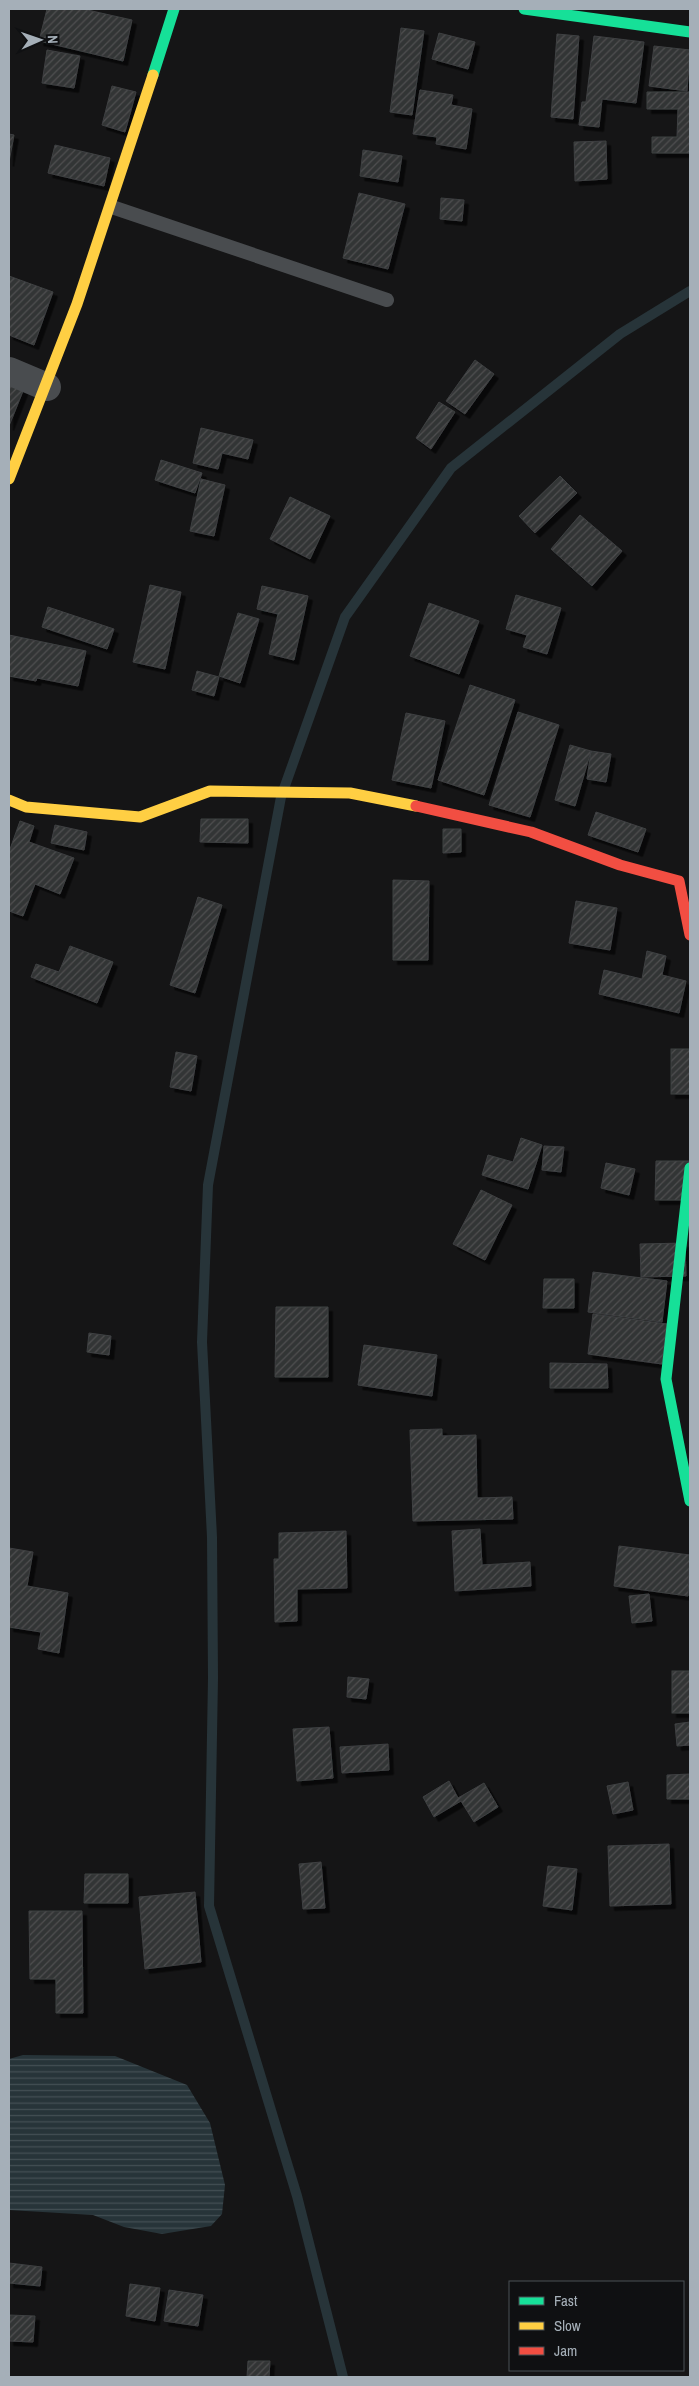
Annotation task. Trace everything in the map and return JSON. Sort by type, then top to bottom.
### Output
[{"type":"street","points":[[9,479],[47,388],[112,207],[174,9]]},
{"type":"street","points":[[524,9],[690,32]]},
{"type":"street","points":[[9,371],[47,388]]},
{"type":"street","points":[[9,800],[26,807],[140,817],[210,791],[350,793],[414,805],[531,832],[620,865],[684,880],[690,934]]},
{"type":"street","points":[[690,1168],[666,1379],[690,1501]]},
{"type":"lane","points":[[112,207],[387,300]]},
{"type":"shaded area","points":[[23,2055],[115,2056],[187,2085],[210,2123],[225,2185],[222,2214],[211,2226],[162,2234],[124,2227],[93,2215],[9,2210],[9,2059]]},
{"type":"building","points":[[47,9],[83,9],[132,20],[123,61],[39,41]]},
{"type":"building","points":[[401,28],[424,31],[412,115],[390,112]]},
{"type":"building","points":[[439,33],[475,42],[468,69],[432,59]]},
{"type":"building","points":[[557,34],[579,36],[573,119],[551,117]]},
{"type":"building","points":[[594,36],[644,42],[636,103],[602,99],[599,127],[579,125],[582,102],[586,102]]},
{"type":"building","points":[[654,46],[690,50],[687,91],[649,86]]},
{"type":"building","points":[[47,50],[80,56],[74,88],[42,83]]},
{"type":"building","points":[[112,86],[136,92],[125,132],[102,125]]},
{"type":"building","points":[[420,90],[453,95],[451,105],[472,109],[466,149],[436,144],[437,137],[413,134]]},
{"type":"building","points":[[647,92],[690,92],[690,153],[652,153],[652,137],[677,137],[678,109],[647,109]]},
{"type":"building","points":[[9,134],[14,135],[9,162]]},
{"type":"building","points":[[606,141],[607,179],[575,181],[574,142]]},
{"type":"building","points":[[55,145],[110,158],[104,186],[48,173]]},
{"type":"building","points":[[363,150],[402,156],[398,182],[360,176]]},
{"type":"building","points":[[359,193],[405,204],[388,269],[343,258]]},
{"type":"building","points":[[441,198],[464,200],[462,221],[440,219]]},
{"type":"building","points":[[9,276],[53,292],[34,345],[9,335]]},
{"type":"building","points":[[475,360],[494,374],[465,414],[446,401]]},
{"type":"building","points":[[9,368],[29,376],[9,426]]},
{"type":"building","points":[[439,402],[455,412],[431,449],[416,438]]},
{"type":"building","points":[[201,428],[253,440],[248,459],[222,453],[218,469],[193,463]]},
{"type":"building","points":[[161,460],[202,473],[195,493],[155,480]]},
{"type":"building","points":[[560,476],[577,493],[535,533],[519,516]]},
{"type":"building","points":[[201,479],[225,485],[214,536],[190,531]]},
{"type":"building","points":[[290,497],[330,516],[310,559],[270,539]]},
{"type":"building","points":[[580,515],[622,551],[592,586],[551,549]]},
{"type":"building","points":[[150,585],[181,592],[165,669],[133,662]]},
{"type":"building","points":[[262,586],[308,596],[294,660],[269,654],[278,614],[257,609]]},
{"type":"building","points":[[516,595],[561,608],[547,654],[523,647],[527,635],[506,629]]},
{"type":"building","points":[[429,603],[479,621],[459,674],[410,656]]},
{"type":"building","points":[[48,607],[114,629],[107,649],[42,627]]},
{"type":"building","points":[[238,613],[259,619],[240,683],[219,676]]},
{"type":"building","points":[[9,635],[86,651],[78,686],[37,678],[36,681],[9,676]]},
{"type":"building","points":[[197,671],[219,677],[214,696],[192,690]]},
{"type":"building","points":[[470,685],[515,700],[484,795],[438,780]]},
{"type":"building","points":[[518,712],[559,725],[530,817],[489,805]]},
{"type":"building","points":[[406,713],[445,721],[431,788],[392,780]]},
{"type":"building","points":[[570,745],[591,751],[575,806],[555,800]]},
{"type":"building","points":[[591,751],[611,754],[606,782],[587,779]]},
{"type":"building","points":[[596,812],[646,829],[638,852],[588,835]]},
{"type":"building","points":[[201,819],[248,819],[248,843],[200,842]]},
{"type":"building","points":[[20,821],[34,826],[29,842],[74,858],[60,894],[35,884],[23,916],[9,911],[9,852]]},
{"type":"building","points":[[55,825],[87,832],[84,850],[51,843]]},
{"type":"building","points":[[443,829],[461,829],[461,852],[443,853]]},
{"type":"building","points":[[393,880],[429,881],[428,960],[393,960]]},
{"type":"building","points":[[198,897],[222,905],[195,993],[170,985]]},
{"type":"building","points":[[576,901],[617,908],[610,950],[569,943]]},
{"type":"building","points":[[70,946],[113,962],[97,1003],[31,977],[36,964],[59,972]]},
{"type":"building","points":[[647,951],[666,956],[662,975],[686,981],[679,1013],[599,994],[604,970],[642,979]]},
{"type":"building","points":[[671,1049],[690,1049],[690,1094],[671,1094]]},
{"type":"building","points":[[176,1052],[197,1056],[191,1091],[170,1087]]},
{"type":"building","points":[[521,1138],[542,1145],[528,1189],[482,1175],[488,1155],[513,1162]]},
{"type":"building","points":[[544,1146],[564,1147],[561,1172],[542,1170]]},
{"type":"building","points":[[656,1161],[690,1161],[690,1200],[655,1200]]},
{"type":"building","points":[[606,1163],[635,1169],[629,1195],[601,1188]]},
{"type":"building","points":[[481,1190],[512,1205],[485,1260],[453,1244]]},
{"type":"building","points":[[685,1243],[686,1276],[641,1277],[640,1244]]},
{"type":"building","points":[[593,1272],[667,1281],[662,1322],[588,1312]]},
{"type":"building","points":[[544,1279],[574,1279],[574,1308],[543,1308]]},
{"type":"building","points":[[276,1307],[328,1307],[328,1377],[275,1377]]},
{"type":"building","points":[[593,1314],[667,1324],[662,1364],[588,1354]]},
{"type":"building","points":[[89,1333],[111,1336],[109,1355],[87,1352]]},
{"type":"building","points":[[364,1345],[437,1355],[432,1396],[358,1385]]},
{"type":"building","points":[[550,1363],[607,1364],[608,1388],[550,1388]]},
{"type":"building","points":[[442,1429],[442,1436],[476,1435],[477,1498],[512,1497],[513,1519],[413,1521],[410,1430]]},
{"type":"building","points":[[480,1529],[482,1565],[530,1562],[531,1586],[455,1591],[452,1531]]},
{"type":"building","points":[[346,1531],[347,1588],[297,1589],[297,1621],[275,1622],[274,1559],[279,1559],[279,1533]]},
{"type":"building","points":[[619,1546],[690,1555],[688,1596],[614,1586]]},
{"type":"building","points":[[9,1548],[33,1552],[27,1586],[68,1593],[59,1653],[38,1649],[41,1632],[9,1627]]},
{"type":"building","points":[[649,1594],[652,1621],[632,1623],[629,1596]]},
{"type":"building","points":[[672,1671],[690,1671],[690,1713],[672,1713]]},
{"type":"building","points":[[348,1677],[369,1679],[366,1699],[347,1697]]},
{"type":"building","points":[[690,1722],[690,1745],[677,1746],[675,1724]]},
{"type":"building","points":[[329,1727],[333,1778],[297,1781],[293,1729]]},
{"type":"building","points":[[388,1744],[389,1770],[342,1773],[340,1747]]},
{"type":"building","points":[[690,1774],[690,1799],[667,1799],[667,1775]]},
{"type":"building","points":[[449,1781],[458,1798],[484,1783],[498,1807],[474,1822],[461,1801],[434,1817],[423,1797]]},
{"type":"building","points":[[628,1782],[633,1810],[613,1814],[607,1786]]},
{"type":"building","points":[[669,1844],[671,1904],[610,1906],[608,1846]]},
{"type":"building","points":[[321,1862],[325,1908],[303,1909],[299,1864]]},
{"type":"building","points":[[548,1866],[577,1869],[572,1910],[543,1906]]},
{"type":"building","points":[[85,1874],[128,1874],[128,1903],[84,1903]]},
{"type":"building","points":[[195,1892],[201,1962],[145,1969],[139,1897]]},
{"type":"building","points":[[29,1911],[82,1911],[83,2013],[56,2013],[56,1979],[30,1979]]},
{"type":"building","points":[[9,2263],[42,2267],[40,2286],[9,2283]]},
{"type":"building","points":[[130,2284],[160,2288],[155,2321],[126,2316]]},
{"type":"building","points":[[169,2290],[203,2295],[198,2326],[164,2321]]},
{"type":"building","points":[[9,2315],[35,2316],[33,2342],[9,2341]]},
{"type":"building","points":[[248,2361],[270,2361],[269,2377],[247,2377]]},
{"type":"waterway","points":[[343,2377],[297,2196],[209,1906],[213,1678],[212,1537],[202,1342],[208,1185],[281,797],[345,617],[451,468],[620,334],[690,291]]},
{"type":"traffic: fast","points":[[153,75],[174,9]]},
{"type":"traffic: fast","points":[[524,9],[690,32]]},
{"type":"traffic: fast","points":[[690,1168],[666,1379],[690,1501]]},
{"type":"traffic: slow","points":[[9,479],[77,304],[153,75]]},
{"type":"traffic: slow","points":[[9,800],[26,807],[140,817],[210,791],[350,793],[416,806]]},
{"type":"traffic: jam","points":[[416,806],[531,832],[620,865],[679,881],[690,935]]}]
